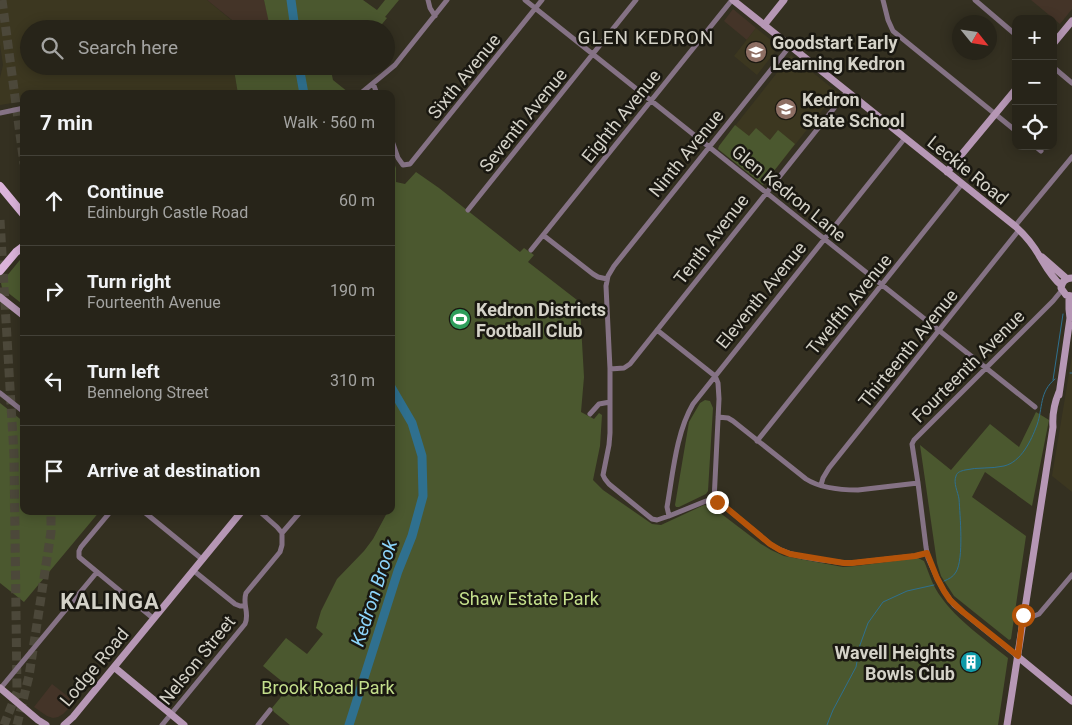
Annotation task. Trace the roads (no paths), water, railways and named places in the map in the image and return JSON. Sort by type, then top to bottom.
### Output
[{"type":"main road","points":[[0,186],[20,210]]},
{"type":"main road","points":[[0,271],[20,245]]},
{"type":"main road","points":[[16,252],[20,249]]},
{"type":"street","points":[[428,0],[435,16]]},
{"type":"street","points":[[395,65],[448,0]]},
{"type":"street","name":"Glen Kedron Lane","points":[[525,0],[1036,407]]},
{"type":"street","name":"Sixth Avenue","points":[[395,149],[401,163],[405,165],[410,164],[415,159],[542,0]]},
{"type":"street","name":"Seventh Avenue","points":[[468,210],[594,55],[636,0]]},
{"type":"street","name":"Leckie Road","points":[[732,0],[1017,228],[1040,256],[1069,276]]},
{"type":"street","name":"Eighth Avenue","points":[[531,250],[732,0]]},
{"type":"street","points":[[764,25],[784,0]]},
{"type":"street","points":[[883,0],[893,31],[1012,128]]},
{"type":"street","points":[[975,0],[1012,32]]},
{"type":"street","points":[[1057,39],[1072,21]]},
{"type":"street","name":"Ninth Avenue","points":[[607,279],[611,270],[790,46]]},
{"type":"street","points":[[1057,70],[1072,83]]},
{"type":"street","points":[[365,90],[383,75]]},
{"type":"street","points":[[373,83],[376,90]]},
{"type":"street","name":"Tenth Avenue","points":[[610,369],[620,369],[628,366],[847,92]]},
{"type":"street","points":[[947,172],[1012,94]]},
{"type":"street","points":[[0,113],[20,109]]},
{"type":"street","name":"Eleventh Avenue","points":[[669,516],[667,507],[684,424],[693,404],[905,138]]},
{"type":"street","name":"Thirteenth Avenue","points":[[821,485],[829,468],[939,331],[1072,157]]},
{"type":"street","name":"Twelfth Avenue","points":[[758,441],[962,184]]},
{"type":"street","points":[[544,235],[593,274],[607,279],[610,402],[609,446],[604,465],[604,474],[609,484],[652,519],[657,520],[706,501],[714,501],[723,505],[770,544],[790,554],[852,563],[927,553]]},
{"type":"street","name":"Leckie Road","points":[[1040,256],[1044,266],[1066,292]]},
{"type":"street","points":[[1007,725],[1053,427],[1059,404],[1059,392],[1071,315],[1062,282],[1069,276]]},
{"type":"street","name":"Fourteenth Avenue","points":[[1018,656],[950,600],[937,578],[927,553],[912,444],[986,368],[1054,301],[1066,292]]},
{"type":"street","points":[[0,297],[20,313]]},
{"type":"street","points":[[657,330],[718,380],[714,501]]},
{"type":"street","points":[[0,393],[20,409]]},
{"type":"street","points":[[590,414],[599,404],[610,402]]},
{"type":"street","points":[[718,416],[733,421],[806,479],[821,485],[858,490],[918,483]]},
{"type":"street","points":[[108,515],[79,551],[79,557],[154,619]]},
{"type":"street","points":[[148,515],[203,560]]},
{"type":"street","name":"Lodge Road","points":[[64,725],[74,717],[239,515]]},
{"type":"street","points":[[264,515],[282,533]]},
{"type":"street","name":"Nelson Street","points":[[162,725],[245,624],[247,618],[244,601],[246,593],[281,549],[282,533],[297,515]]},
{"type":"street","points":[[194,571],[235,604],[245,606]]},
{"type":"street","points":[[46,725],[0,688],[97,572]]},
{"type":"street","points":[[1023,615],[1038,615],[1072,575]]},
{"type":"street","points":[[1018,656],[1070,697]]},
{"type":"street","points":[[114,668],[184,725]]},
{"type":"street","points":[[258,725],[270,710]]},
{"type":"waterway","name":"Kedron Brook","points":[[291,0],[294,20]]},
{"type":"waterway","name":"Kedron Brook","points":[[301,75],[303,90]]},
{"type":"waterway","points":[[1053,380],[1063,314]]},
{"type":"waterway","points":[[944,581],[955,574],[960,557],[961,526],[959,499],[955,482],[958,473],[970,469],[1004,466],[1015,460],[1032,438],[1039,419],[1046,389],[1055,379]]},
{"type":"waterway","name":"Kedron Brook","points":[[349,725],[398,571],[412,536],[423,496],[422,456],[412,423],[395,394]]},
{"type":"waterway","points":[[827,725],[856,667],[860,645],[868,623],[883,602],[907,591],[934,585]]},
{"type":"tunnel","points":[[2,0],[20,134]]},
{"type":"tunnel","points":[[0,220],[14,455],[17,692],[4,725]]},
{"type":"tunnel","points":[[17,725],[29,676],[51,532],[51,515]]},
{"type":"place","name":"Goodstart Early Learning Kedron","points":[[756,52]]},
{"type":"place","name":"Kedron State School","points":[[786,109]]},
{"type":"place","name":"Kedron Districts Football Club","points":[[460,319]]},
{"type":"place","name":"Wavell Heights Bowls Club","points":[[971,662]]},
{"type":"district","name":"GLEN KEDRON","points":[[646,37]]},
{"type":"district","name":"KALINGA","points":[[110,601]]},
{"type":"park label","name":"Shaw Estate Park","points":[[529,598]]},
{"type":"park label","name":"Brook Road Park","points":[[328,687]]}]
